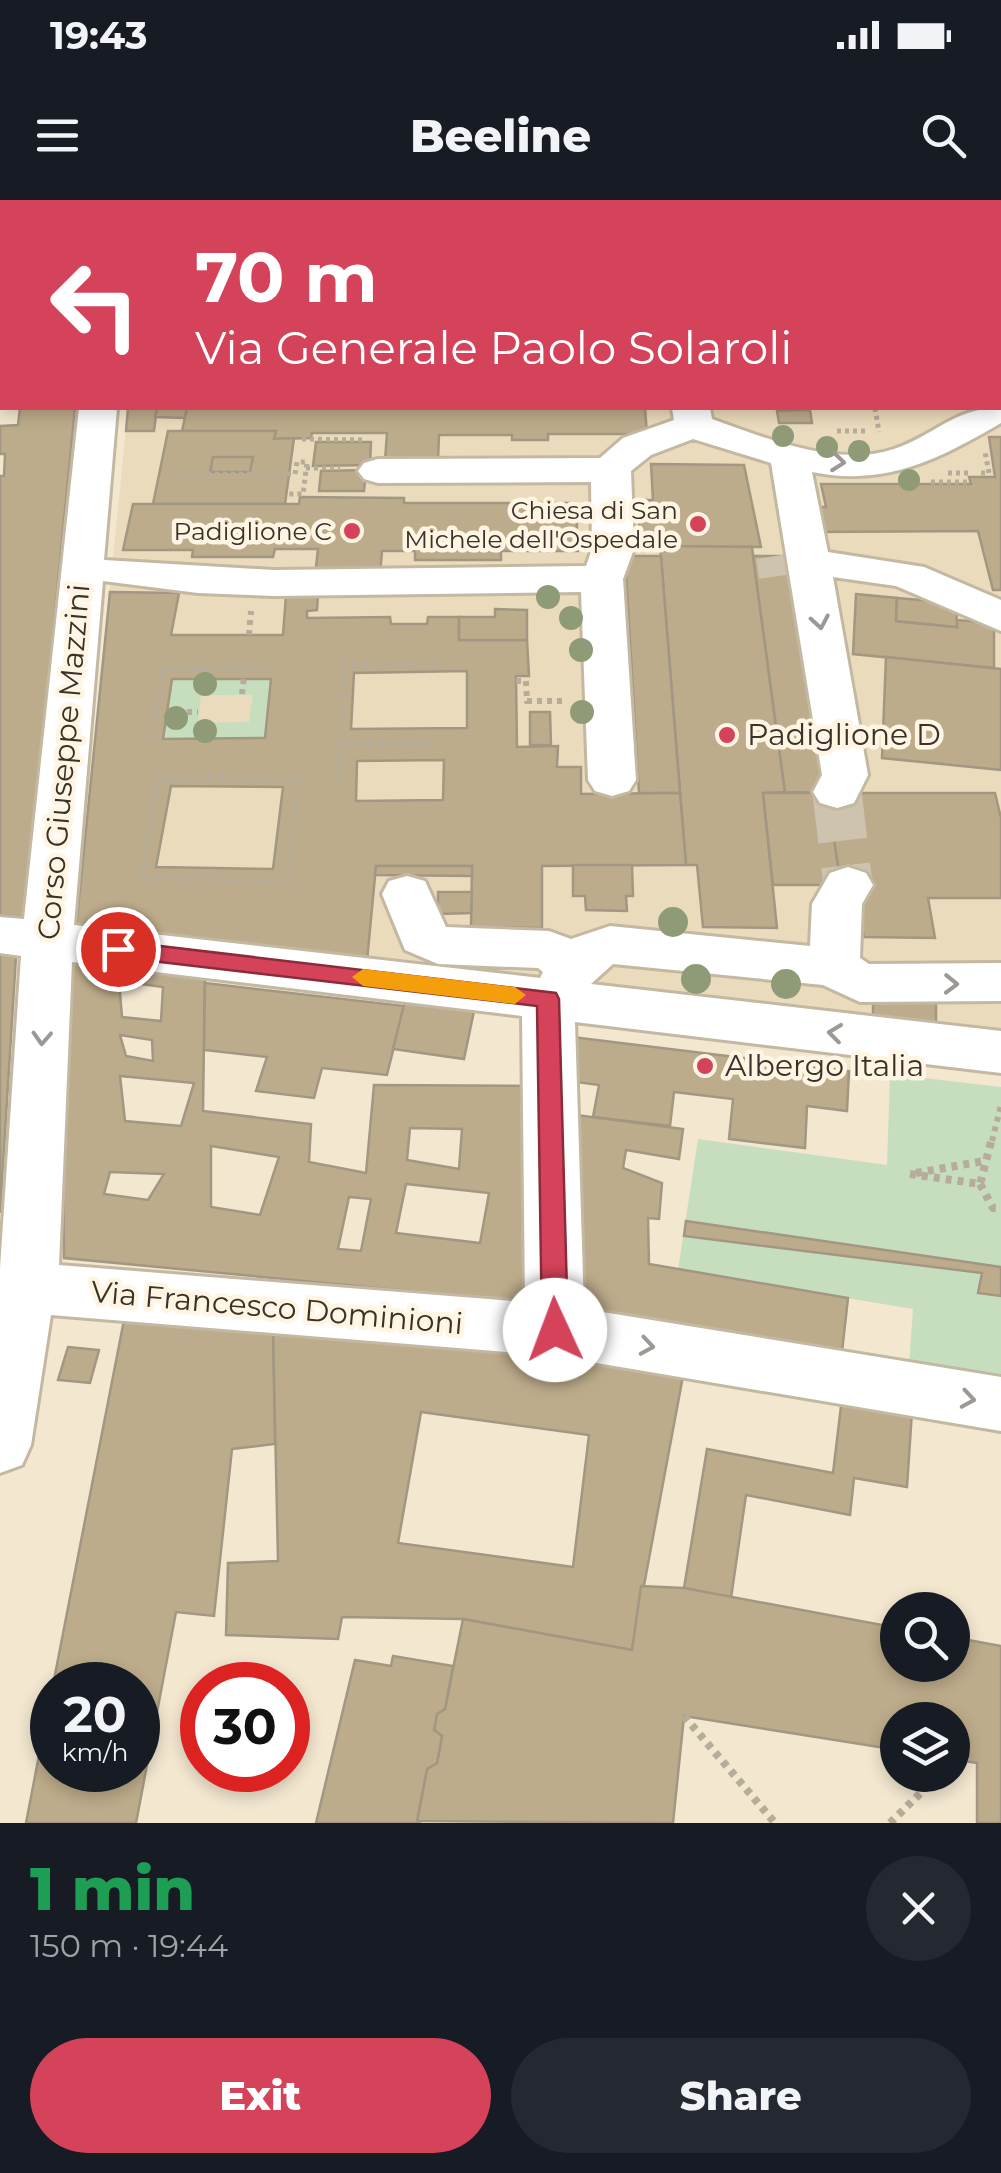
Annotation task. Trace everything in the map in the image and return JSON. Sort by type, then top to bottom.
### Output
[{"type":"street","name":"Corso Giuseppe Mazzini","points":[[0,1445],[12,1348],[28,1288],[23,938],[98,410]]},
{"type":"street","points":[[612,780],[602,579],[613,550],[611,470],[617,460],[693,417],[774,452],[850,464],[899,461],[995,410]]},
{"type":"street","points":[[774,452],[792,560],[845,775],[837,792]]},
{"type":"street","points":[[378,471],[611,470]]},
{"type":"street","points":[[792,560],[897,570],[920,576],[1001,618]]},
{"type":"street","points":[[112,571],[224,582],[412,584],[444,579],[602,579]]},
{"type":"street","points":[[834,967],[837,904],[848,885]]},
{"type":"street","points":[[407,894],[424,936],[438,945],[549,950],[562,983],[555,1330]]},
{"type":"street","points":[[23,938],[562,983],[1001,1052]]},
{"type":"street","points":[[562,983],[588,952],[610,946],[834,967],[860,982],[1001,982]]},
{"type":"street","name":"Via Francesco Dominioni","points":[[28,1288],[555,1330],[1001,1404]]},
{"type":"path","points":[[874,410],[879,432]]},
{"type":"path","points":[[302,438],[381,440],[378,471]]},
{"type":"path","points":[[175,474],[296,474],[297,462],[307,462],[303,494],[287,494]]},
{"type":"path","points":[[338,779],[344,666],[444,665]]},
{"type":"path","points":[[152,740],[163,670],[272,667]]},
{"type":"path","points":[[242,694],[245,668]]},
{"type":"path","points":[[516,681],[526,681],[527,700]]},
{"type":"path","points":[[157,712],[198,712]]},
{"type":"path","points":[[340,745],[433,744]]},
{"type":"path","points":[[158,778],[298,779],[288,880],[141,878],[158,778]]},
{"type":"path","points":[[1001,1104],[980,1184],[993,1208],[1001,1208]]},
{"type":"path","points":[[980,1184],[910,1174],[984,1161]]},
{"type":"path","points":[[684,1716],[775,1823]]},
{"type":"path","points":[[890,1823],[922,1792]]},
{"type":"shaded area","points":[[128,410],[1001,410],[1001,1032],[76,928]]},
{"type":"green space","points":[[172,679],[271,679],[265,738],[163,739]],"holes":[[[201,695],[253,695],[249,722],[198,723]]]},
{"type":"green space","points":[[890,1074],[1001,1087],[1001,1379],[909,1365],[913,1309],[678,1270],[698,1139],[887,1165]]},
{"type":"building","points":[[20,410],[75,410],[25,917],[0,915],[0,476],[4,476],[5,454],[0,454],[0,426],[18,425]]},
{"type":"building","points":[[128,410],[157,410],[154,431],[126,431]]},
{"type":"building","points":[[157,410],[187,410],[185,418],[155,417]]},
{"type":"building","points":[[187,410],[645,410],[647,434],[548,434],[548,440],[512,440],[512,435],[439,435],[438,461],[385,461],[387,433],[312,433],[311,438],[274,439],[276,431],[182,431]]},
{"type":"building","points":[[810,410],[812,423],[779,423],[777,411]]},
{"type":"building","points":[[168,431],[276,431],[274,439],[294,438],[285,504],[153,504]]},
{"type":"building","points":[[989,437],[1001,437],[1001,590],[993,590],[978,531],[814,532],[810,507],[826,507],[821,484],[971,484],[969,477],[995,477]]},
{"type":"building","points":[[316,442],[371,442],[370,465],[313,466]]},
{"type":"building","points":[[213,457],[253,457],[250,472],[210,472]]},
{"type":"building","name":"Chiesa di San Michele dell'Ospedale","points":[[651,464],[744,465],[761,547],[640,546],[638,500],[653,500]]},
{"type":"building","points":[[366,470],[364,491],[319,491],[321,471]]},
{"type":"building","name":"Padiglione C","points":[[300,497],[404,498],[404,503],[576,503],[578,551],[501,551],[501,560],[415,560],[415,551],[382,551],[380,576],[315,576],[318,549],[275,549],[273,557],[192,557],[193,550],[123,550],[133,504],[299,504]]},
{"type":"building","name":"Padiglione D","points":[[660,546],[752,547],[785,792],[763,793],[777,928],[703,927],[697,865],[686,865]]},
{"type":"building","points":[[625,556],[661,556],[680,793],[639,793]]},
{"type":"building","points":[[753,556],[791,556],[827,793],[785,792]]},
{"type":"building","points":[[110,592],[179,593],[171,635],[283,635],[286,595],[318,595],[317,610],[307,611],[307,618],[390,617],[391,624],[427,624],[428,617],[459,617],[459,640],[527,640],[529,676],[516,676],[517,747],[558,746],[557,767],[581,767],[581,794],[680,793],[686,865],[542,866],[542,928],[471,927],[472,866],[376,866],[367,961],[76,928]],"holes":[[[467,671],[467,728],[351,729],[354,673]],[[172,679],[271,679],[265,738],[163,739]],[[444,760],[443,800],[356,801],[357,761]],[[171,786],[283,787],[273,869],[156,867]]]},
{"type":"building","points":[[856,594],[897,598],[896,621],[957,627],[957,620],[994,623],[994,668],[853,654]]},
{"type":"building","points":[[897,598],[956,603],[957,627],[896,621]]},
{"type":"building","points":[[495,609],[527,610],[527,640],[459,640],[459,617],[495,617]]},
{"type":"building","points":[[886,657],[1001,669],[1001,770],[882,758]]},
{"type":"building","points":[[530,712],[550,712],[551,745],[530,745]]},
{"type":"building","points":[[763,793],[827,793],[841,885],[773,885]]},
{"type":"building","points":[[827,793],[995,793],[1001,818],[1001,898],[928,898],[935,938],[864,937],[851,885],[841,885]]},
{"type":"building","points":[[573,865],[632,865],[633,896],[626,896],[627,911],[586,910],[585,896],[573,896]]},
{"type":"building","points":[[376,866],[472,866],[472,876],[375,875]]},
{"type":"building","points":[[438,892],[472,892],[471,913],[438,914]]},
{"type":"building","points":[[0,954],[16,957],[0,1213]]},
{"type":"building","points":[[61,955],[205,970],[203,1111],[311,1124],[309,1162],[366,1173],[374,1085],[538,1086],[545,1304],[64,1258]],"holes":[[[119,981],[163,987],[161,1021],[122,1017]],[[120,1035],[152,1040],[153,1061],[126,1056]],[[120,1076],[194,1083],[181,1126],[125,1121]],[[410,1128],[462,1129],[459,1169],[407,1160]],[[211,1146],[279,1157],[260,1215],[211,1207]],[[110,1172],[164,1174],[148,1200],[104,1194]],[[406,1184],[489,1193],[480,1243],[396,1233]],[[349,1197],[371,1199],[361,1251],[338,1249]]]},
{"type":"building","points":[[205,983],[404,1006],[387,1075],[322,1068],[314,1098],[256,1091],[267,1057],[204,1050]]},
{"type":"building","points":[[873,990],[936,997],[936,1024],[873,1018]]},
{"type":"building","points":[[405,1001],[474,1011],[464,1059],[393,1049]]},
{"type":"building","points":[[572,1037],[849,1071],[847,1111],[807,1106],[805,1148],[729,1139],[733,1099],[674,1092],[670,1126],[593,1117],[599,1085],[576,1082]]},
{"type":"building","points":[[561,1113],[683,1129],[679,1159],[626,1150],[623,1168],[662,1183],[659,1219],[648,1218],[649,1264],[848,1298],[842,1352],[566,1308]]},
{"type":"building","points":[[686,1221],[1001,1267],[1001,1296],[978,1293],[982,1273],[684,1236]]},
{"type":"building","points":[[124,1320],[273,1328],[275,1444],[232,1449],[214,1616],[176,1612],[160,1696],[160,1662],[57,1662]]},
{"type":"building","points":[[273,1328],[685,1365],[632,1650],[463,1619],[342,1617],[338,1639],[226,1635],[228,1563],[278,1561]],"holes":[[[421,1412],[589,1435],[573,1567],[398,1543]]]},
{"type":"building","points":[[68,1347],[99,1350],[90,1383],[58,1380]]},
{"type":"building","points":[[842,1398],[912,1411],[907,1487],[854,1478],[850,1515],[746,1495],[731,1598],[684,1588],[707,1449],[833,1473]]},
{"type":"building","points":[[641,1586],[684,1588],[880,1625],[880,1682],[970,1682],[970,1640],[1001,1646],[1001,1823],[977,1823],[977,1763],[970,1762],[970,1702],[880,1702],[880,1747],[684,1716],[673,1823],[417,1821],[427,1769],[437,1763],[442,1736],[434,1730],[437,1714],[445,1709],[463,1619],[632,1650]]},
{"type":"building","points":[[393,1656],[453,1666],[445,1709],[437,1714],[434,1730],[442,1736],[437,1763],[427,1769],[417,1821],[420,1823],[316,1823],[355,1660],[391,1666]]},
{"type":"building","points":[[32,1792],[142,1792],[136,1823],[26,1823]]},
{"type":"tunnel","points":[[775,556],[778,576]]},
{"type":"tunnel","points":[[837,792],[848,885]]},
{"type":"slow traffic","points":[[363,977],[515,995]]},
{"type":"place","name":"Chiesa di San Michele dell'Ospedale","points":[[698,524]]},
{"type":"place","name":"Padiglione C","points":[[352,531]]},
{"type":"place","name":"Padiglione D","points":[[727,735]]},
{"type":"place","name":"Albergo Italia","points":[[705,1066]]},
{"type":"route","points":[[118,949],[548,999],[555,1330]]}]
